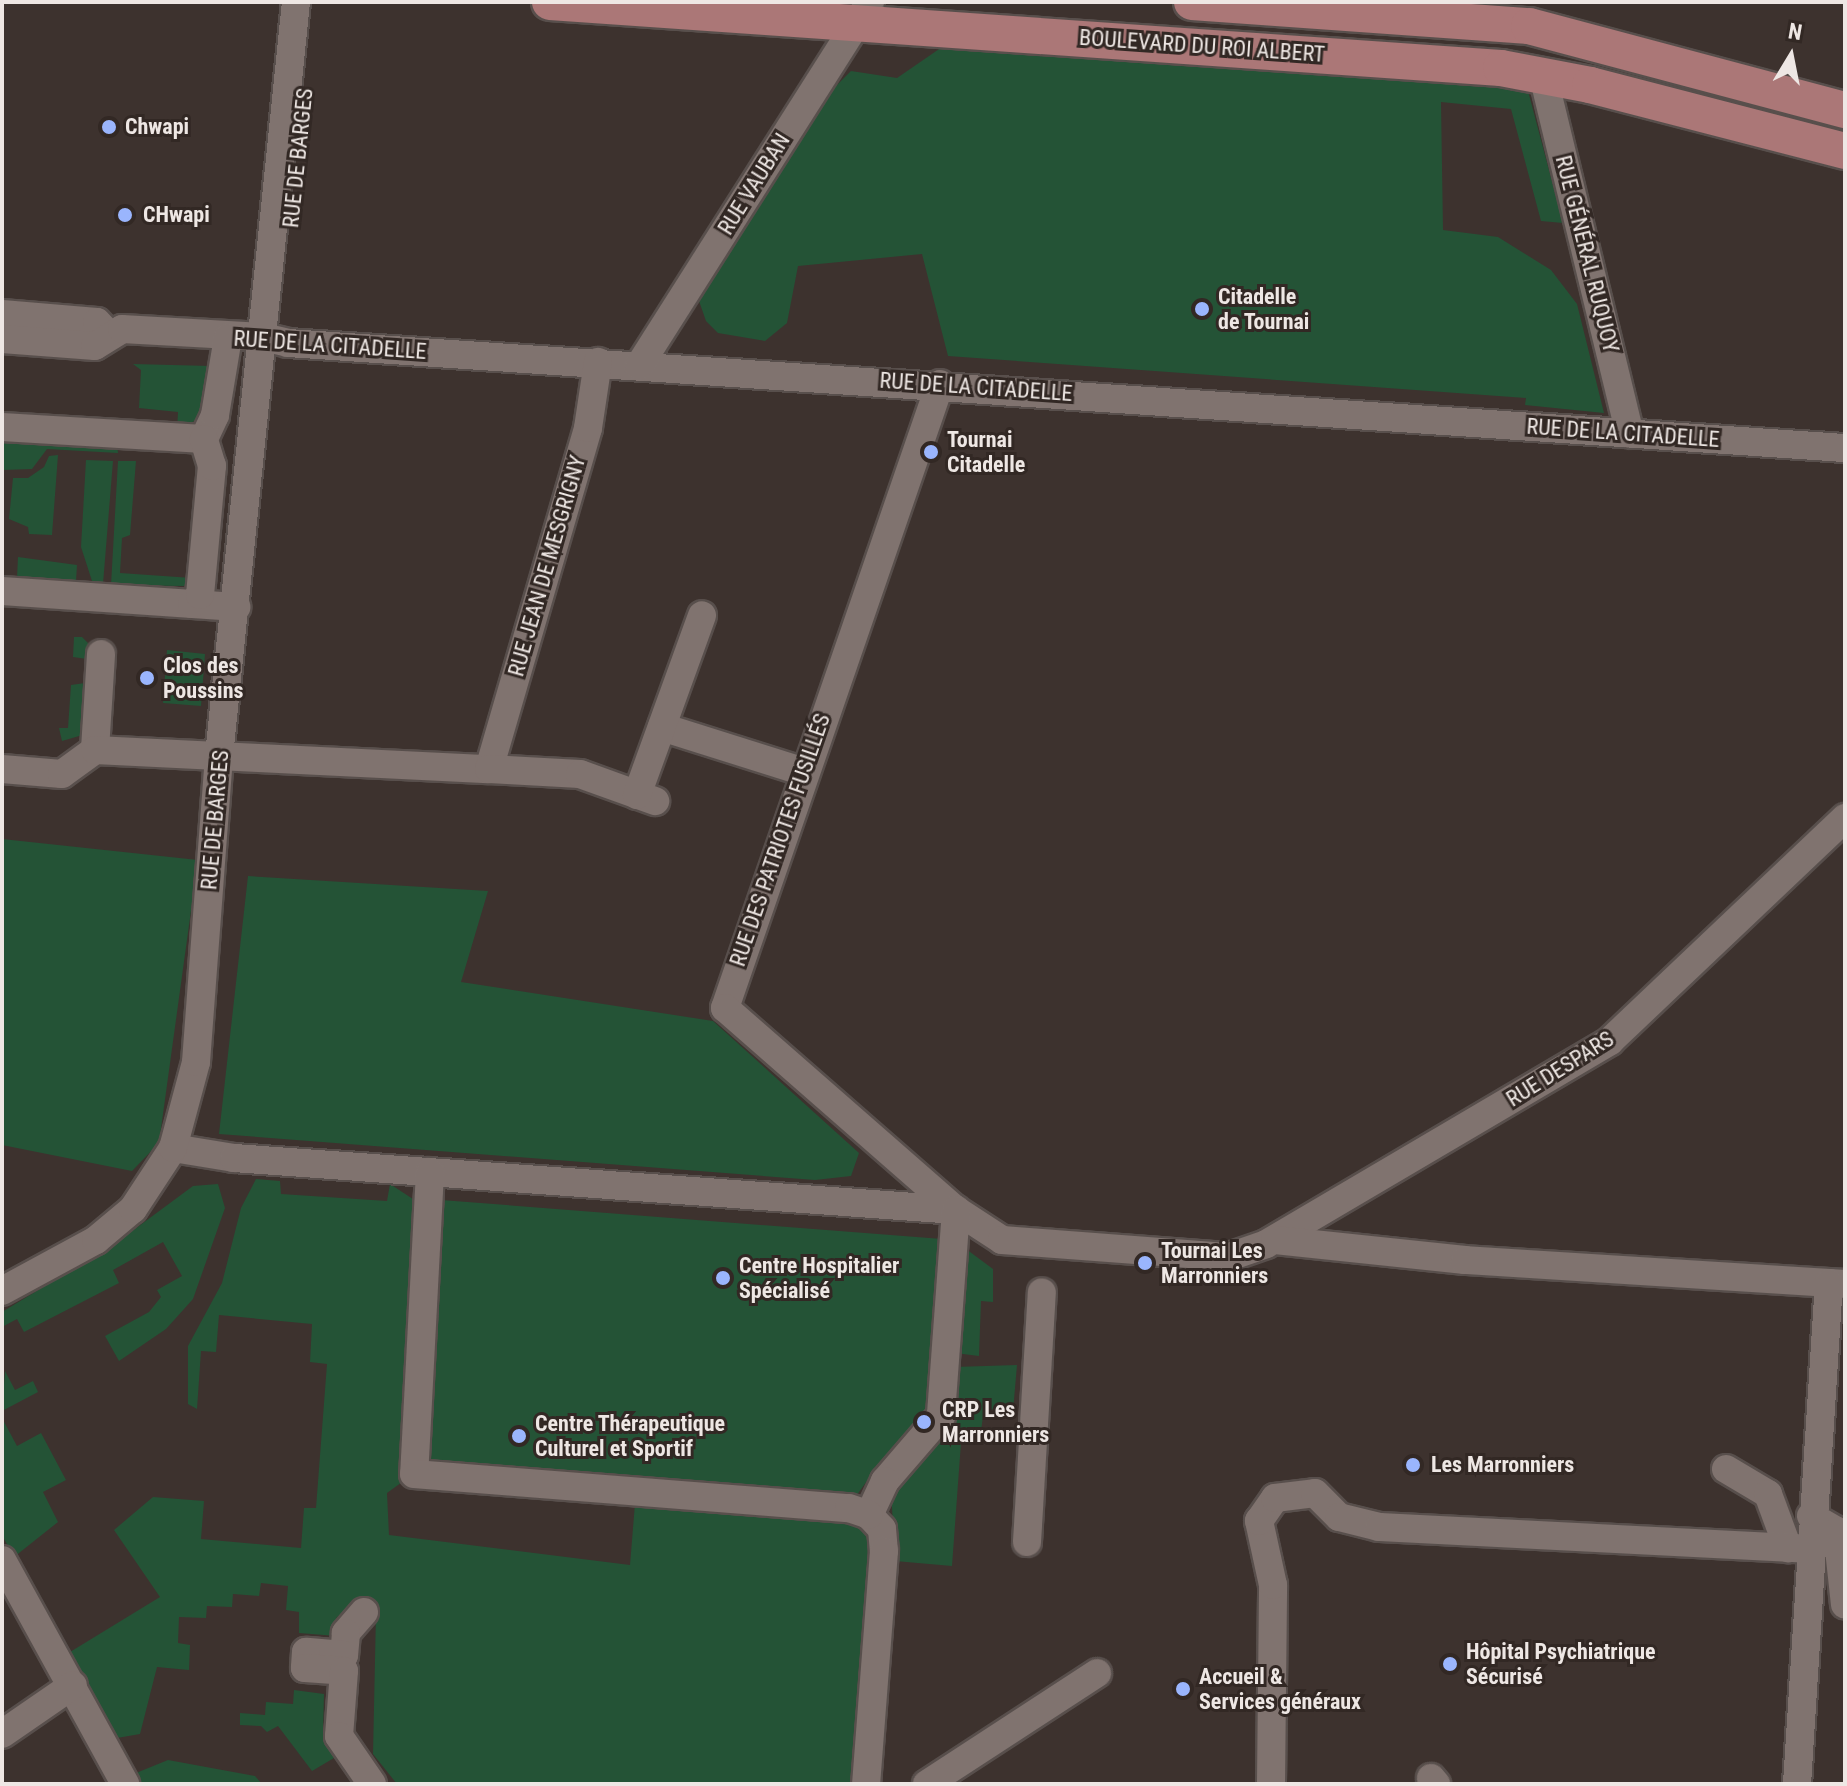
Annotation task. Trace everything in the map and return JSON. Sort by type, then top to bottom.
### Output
[{"type":"main road","name":"BOULEVARD DU ROI ALBERT","points":[[550,2],[864,11],[1543,75],[1845,151]]},
{"type":"main road","name":"BOULEVARD DU ROI ALBERT","points":[[1206,3],[1526,14],[1845,110]]},
{"type":"street","name":"RUE DE BARGES","points":[[2,1291],[96,1240],[133,1209],[173,1148],[196,1062],[219,756],[271,264],[261,247],[279,62],[293,50],[296,2]]},
{"type":"street","name":"RUE VAUBAN","points":[[639,366],[864,11]]},
{"type":"street","name":"RUE GÉNÉRAL RUQUOY","points":[[1543,75],[1630,434]]},
{"type":"street","name":"RUE DE LA CITADELLE","points":[[2,314],[97,322],[109,335]]},
{"type":"street","name":"RUE DE LA CITADELLE","points":[[2,327],[109,335]]},
{"type":"street","name":"RUE DE LA CITADELLE","points":[[2,339],[95,346],[122,329],[263,337],[288,343],[940,384],[1845,448]]},
{"type":"street","points":[[192,604],[200,595],[212,466],[204,439],[215,415],[228,337]]},
{"type":"street","name":"RUE JEAN DE MESGRIGNY","points":[[489,769],[588,428],[598,362]]},
{"type":"street","name":"RUE DES PATRIOTES FUSILLÉS","points":[[940,384],[725,1008],[956,1210],[1002,1240],[1229,1257],[1275,1240]]},
{"type":"street","points":[[2,427],[204,439]]},
{"type":"street","points":[[2,591],[236,607]]},
{"type":"street","points":[[2,769],[62,774],[95,750],[580,774],[647,798],[662,727],[702,615]]},
{"type":"street","points":[[95,750],[101,654]]},
{"type":"street","points":[[662,727],[805,772]]},
{"type":"street","name":"RUE DESPARS","points":[[1275,1240],[1610,1041],[1845,818]]},
{"type":"street","name":"RUE DES PATRIOTES FUSILLÉS","points":[[173,1148],[234,1158],[956,1210]]},
{"type":"street","points":[[430,1172],[414,1474],[849,1508],[869,1515],[882,1529],[884,1551],[866,1784]]},
{"type":"street","points":[[869,1515],[885,1481],[941,1416],[956,1210]]},
{"type":"street","points":[[1275,1240],[1465,1260],[1837,1283],[1811,1516],[1798,1549],[1797,1784]]},
{"type":"street","points":[[1027,1542],[1042,1292]]},
{"type":"street","points":[[1726,1469],[1768,1494],[1798,1549]]},
{"type":"street","points":[[1271,1784],[1273,1585],[1259,1521],[1275,1498],[1315,1493],[1339,1517],[1379,1527],[1798,1549]]},
{"type":"street","points":[[1811,1516],[1845,1510]]},
{"type":"street","points":[[1811,1516],[1837,1531],[1845,1605]]},
{"type":"street","points":[[2,1560],[125,1784]]},
{"type":"street","points":[[364,1612],[346,1633],[339,1736],[372,1784]]},
{"type":"street","points":[[927,1784],[1097,1673]]},
{"type":"street","points":[[2,1734],[73,1685]]},
{"type":"green space","points":[[945,45],[1527,87],[1563,223],[1541,221],[1511,109],[1441,102],[1443,230],[1498,237],[1551,270],[1577,304],[1604,413],[1525,405],[1526,398],[948,356],[922,254],[798,266],[787,323],[765,341],[718,333],[706,321],[699,301],[707,276],[824,98],[851,71],[897,78]]},
{"type":"green space","points":[[133,364],[211,366],[208,413],[177,431],[178,412],[139,408],[141,370]]},
{"type":"green space","points":[[2,435],[117,444],[118,453],[47,449],[32,469],[2,470]]},
{"type":"green space","points":[[58,455],[52,535],[29,534],[28,527],[9,519],[13,478],[28,478],[44,467],[49,456]]},
{"type":"green space","points":[[86,460],[113,461],[103,584],[93,584],[81,547]]},
{"type":"green space","points":[[118,461],[136,461],[130,535],[122,538],[120,573],[192,578],[184,586],[111,585]]},
{"type":"green space","points":[[18,557],[77,565],[76,581],[17,578]]},
{"type":"green space","points":[[74,637],[82,637],[97,652],[86,734],[62,741],[59,728],[68,728],[71,685],[85,683],[87,659],[73,657]]},
{"type":"green space","points":[[167,650],[205,654],[201,706],[163,703]]},
{"type":"green space","points":[[2,839],[198,860],[159,1143],[132,1171],[2,1145]]},
{"type":"green space","points":[[248,876],[488,891],[461,982],[713,1021],[859,1153],[851,1176],[815,1180],[219,1134]]},
{"type":"green space","points":[[256,1179],[280,1181],[281,1194],[387,1201],[390,1184],[419,1203],[405,1480],[387,1493],[389,1535],[630,1565],[636,1491],[849,1508],[882,1529],[866,1784],[397,1784],[373,1754],[376,1613],[360,1599],[336,1618],[336,1636],[299,1633],[299,1612],[286,1610],[288,1586],[261,1583],[259,1596],[233,1594],[232,1607],[207,1606],[206,1618],[179,1617],[178,1643],[190,1645],[189,1670],[157,1667],[140,1734],[117,1738],[70,1652],[160,1597],[114,1530],[153,1497],[204,1501],[201,1539],[301,1548],[304,1508],[316,1508],[327,1364],[310,1362],[312,1324],[219,1315],[216,1352],[201,1351],[197,1409],[188,1404],[188,1346],[222,1283],[241,1208]]},
{"type":"green space","points":[[218,1184],[225,1208],[193,1299],[166,1329],[119,1361],[105,1336],[149,1312],[161,1297],[157,1290],[182,1276],[163,1242],[113,1270],[119,1283],[24,1332],[17,1319],[2,1327],[2,1312],[116,1243],[193,1186]]},
{"type":"green space","points":[[441,1200],[942,1239],[927,1423],[872,1474],[854,1499],[427,1469]]},
{"type":"green space","points":[[962,1246],[993,1269],[993,1302],[981,1301],[979,1356],[955,1353]]},
{"type":"green space","points":[[1017,1365],[1013,1411],[984,1409],[981,1431],[962,1429],[952,1566],[895,1561],[891,1490],[954,1367]]},
{"type":"green space","points":[[5,1371],[15,1390],[33,1381],[38,1392],[2,1411]]},
{"type":"green space","points":[[2,1418],[17,1446],[41,1433],[66,1480],[43,1492],[58,1522],[14,1557],[2,1535]]},
{"type":"green space","points":[[294,1690],[324,1694],[323,1733],[334,1758],[312,1771],[278,1726],[267,1732],[261,1726],[240,1725],[240,1713],[265,1715],[266,1702],[293,1704]]},
{"type":"green space","points":[[168,1760],[255,1776],[262,1784],[142,1784],[136,1773]]},
{"type":"place","name":"Chwapi","points":[[109,127]]},
{"type":"place","name":"CHwapi","points":[[125,215]]},
{"type":"place","name":"Citadelle de Tournai","points":[[1202,309]]},
{"type":"place","name":"Tournai Citadelle","points":[[931,452]]},
{"type":"place","name":"Clos des Poussins","points":[[147,678]]},
{"type":"place","name":"Tournai Les Marronniers","points":[[1145,1263]]},
{"type":"place","name":"Centre Hospitalier Spécialisé","points":[[723,1278]]},
{"type":"place","name":"CRP Les Marronniers","points":[[924,1422]]},
{"type":"place","name":"Centre Thérapeutique Culturel et Sportif","points":[[519,1436]]},
{"type":"place","name":"Les Marronniers","points":[[1413,1465]]},
{"type":"place","name":"Hôpital Psychiatrique Sécurisé","points":[[1450,1664]]},
{"type":"place","name":"Accueil & Services généraux","points":[[1183,1689]]}]
